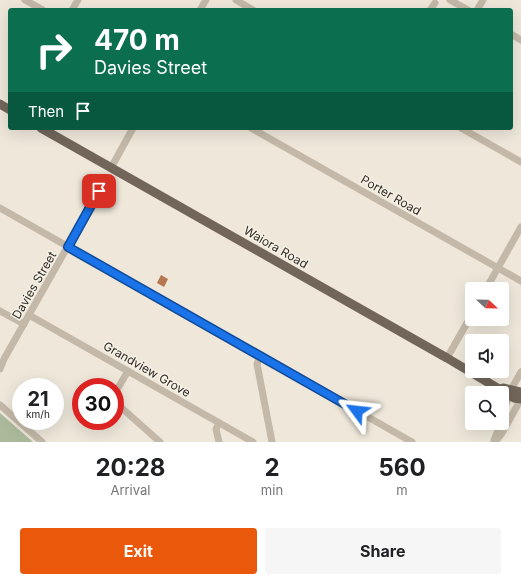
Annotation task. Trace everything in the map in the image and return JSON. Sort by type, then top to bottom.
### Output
[{"type":"main road","name":"Waiora Road","points":[[44,130],[498,387],[518,395]]},
{"type":"street","points":[[26,0],[40,8]]},
{"type":"street","points":[[236,0],[250,8]]},
{"type":"street","points":[[450,0],[464,8]]},
{"type":"street","points":[[431,8],[434,3]]},
{"type":"street","points":[[111,168],[132,130]]},
{"type":"street","name":"Porter Road","points":[[254,130],[521,281]]},
{"type":"street","points":[[464,130],[521,162]]},
{"type":"street","name":"Davies Street","points":[[0,369],[4,359],[99,191]]},
{"type":"street","points":[[0,208],[412,442]]},
{"type":"street","points":[[490,282],[521,227]]},
{"type":"street","points":[[0,311],[24,324]]},
{"type":"street","name":"Grandview Grove","points":[[29,315],[253,442]]},
{"type":"street","points":[[447,358],[465,326]]},
{"type":"street","points":[[260,356],[257,364],[272,442]]},
{"type":"street","points":[[124,378],[128,371]]},
{"type":"street","points":[[494,442],[502,433],[518,395],[521,372]]},
{"type":"street","points":[[509,406],[518,395]]},
{"type":"street","points":[[509,410],[518,395]]},
{"type":"street","points":[[0,405],[42,442]]},
{"type":"street","points":[[124,410],[160,442]]},
{"type":"street","points":[[218,442],[216,429],[219,423]]},
{"type":"street","points":[[494,442],[498,430]]},
{"type":"green space","points":[[0,413],[12,424],[12,430],[19,430],[33,442],[0,442]]},
{"type":"building","points":[[161,275],[168,279],[164,287],[157,283]]},
{"type":"route","points":[[99,191],[68,247],[357,411]]}]
